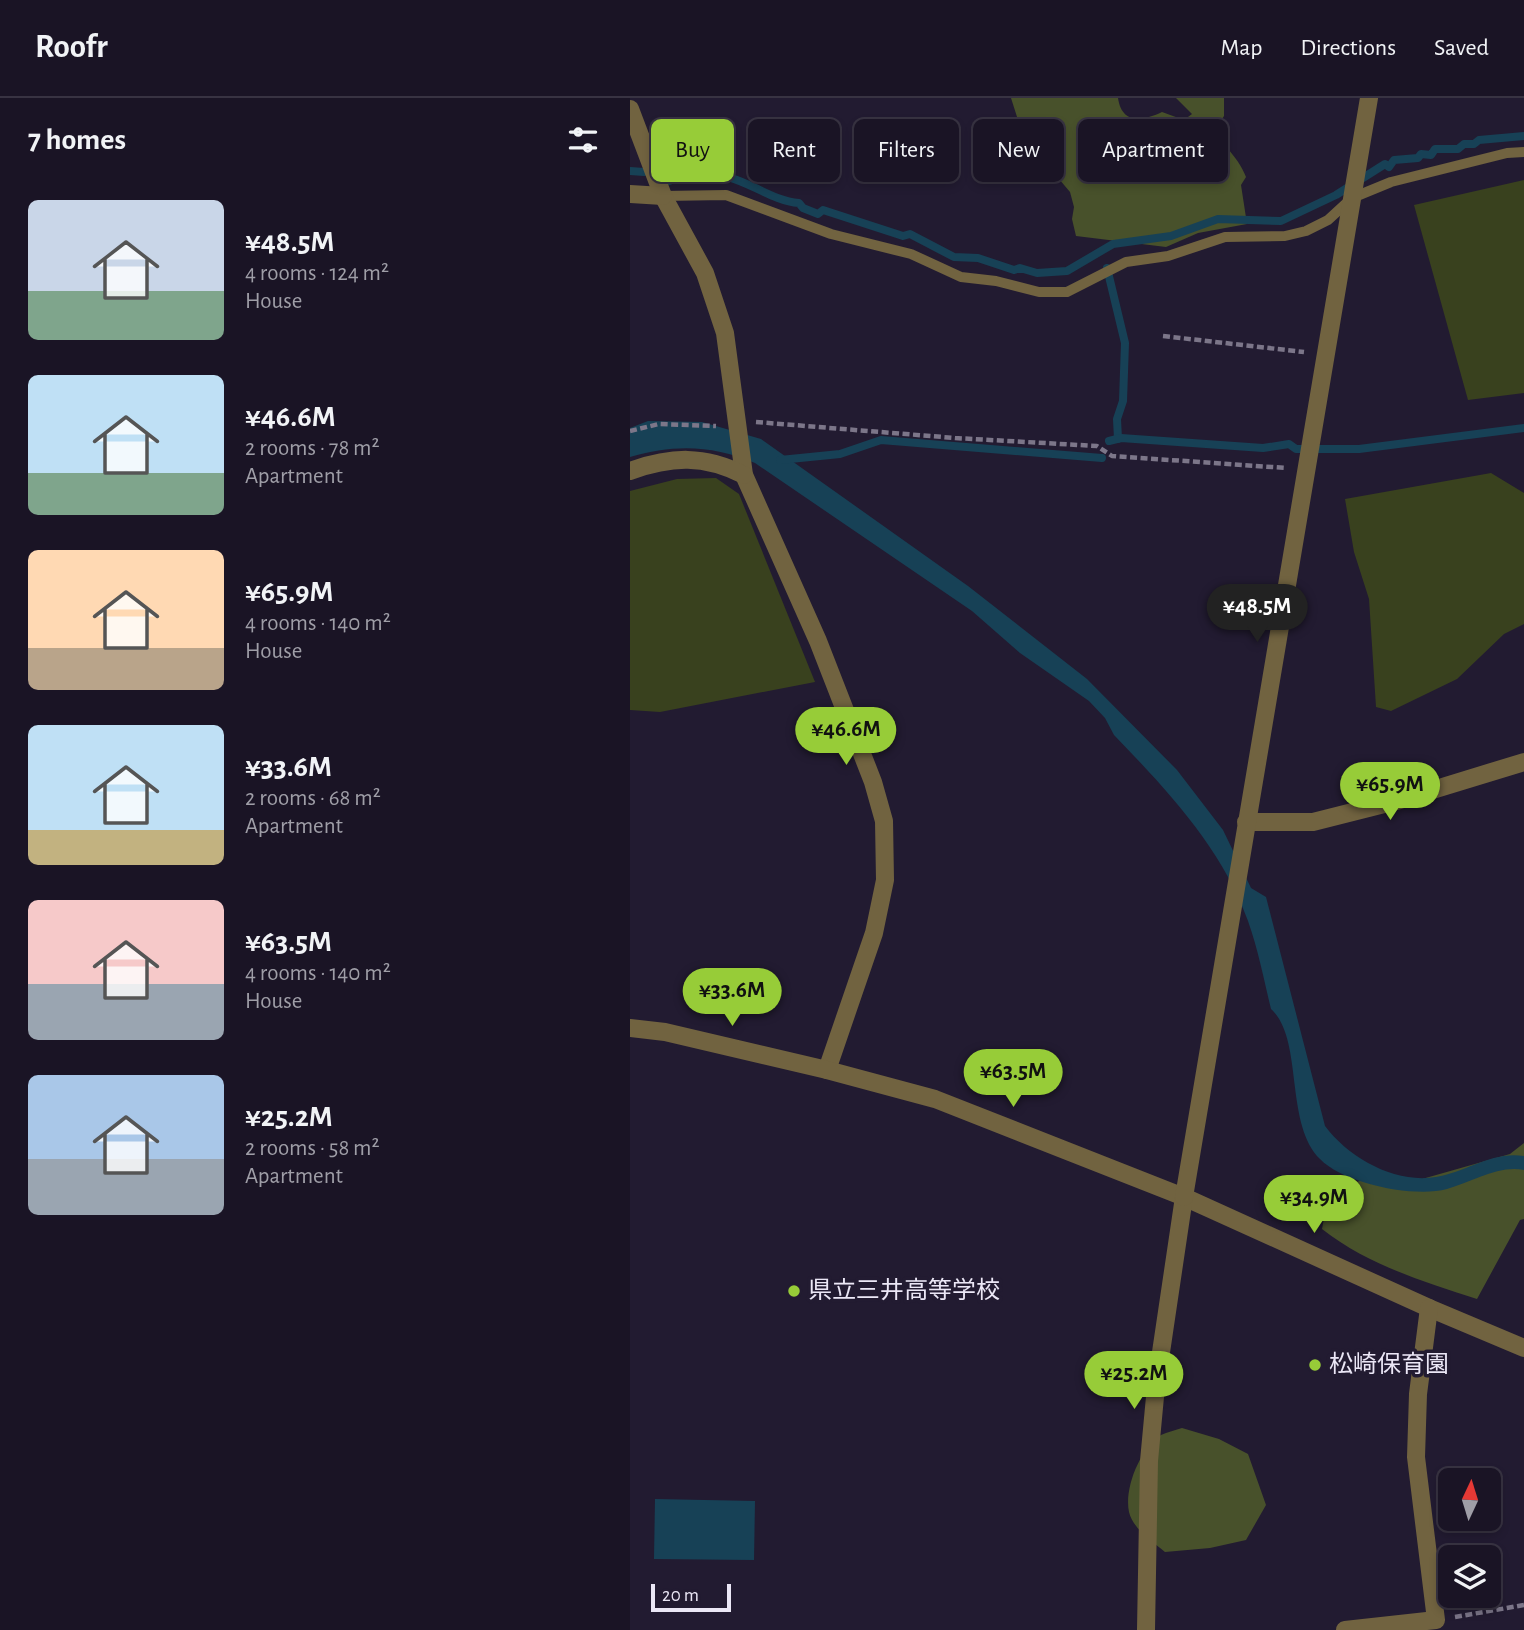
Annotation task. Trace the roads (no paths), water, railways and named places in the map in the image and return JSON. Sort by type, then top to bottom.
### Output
[{"type":"street","points":[[1146,1630],[1150,1448],[1156,1386],[1184,1197],[1246,822],[1369,98]]},
{"type":"street","points":[[630,109],[663,196],[709,285],[725,333],[744,475],[818,641],[873,782],[884,821],[885,880],[874,933],[827,1070]]},
{"type":"street","points":[[630,194],[663,196]]},
{"type":"street","points":[[630,471],[651,464],[684,459],[718,462],[744,475]]},
{"type":"street","points":[[1246,822],[1313,822],[1400,800],[1524,762]]},
{"type":"street","points":[[630,1028],[665,1032],[827,1070],[934,1099],[1184,1197],[1524,1348]]},
{"type":"street","points":[[1345,1630],[1436,1620],[1416,1457],[1418,1394],[1429,1308]]},
{"type":"lane","points":[[663,196],[726,195],[831,234],[911,254],[961,277],[996,281],[1039,292],[1067,292],[1126,261],[1168,256],[1225,237],[1285,236],[1306,231],[1328,220],[1352,198],[1391,182],[1507,153],[1524,152]]},
{"type":"water","points":[[648,421],[702,422],[761,439],[968,586],[1087,679],[1177,770],[1223,830],[1251,888],[1266,897],[1325,1126],[1335,1138],[1374,1166],[1405,1176],[1436,1177],[1490,1159],[1512,1155],[1524,1156],[1524,1170],[1505,1170],[1447,1189],[1417,1192],[1362,1182],[1345,1176],[1320,1159],[1309,1143],[1302,1125],[1288,1040],[1271,1009],[1255,942],[1237,894],[1224,869],[1191,821],[1114,735],[1105,718],[1089,701],[1020,653],[972,611],[755,463],[724,453],[693,448],[662,450],[630,457],[630,428]]},
{"type":"water","points":[[655,1499],[755,1501],[754,1560],[654,1559]]},
{"type":"waterway","points":[[734,179],[786,201],[799,203],[803,208],[818,214],[823,210],[903,236],[910,234],[954,257],[978,258],[1014,270],[1020,268],[1037,273],[1067,271],[1113,244],[1171,236],[1218,219],[1281,221],[1336,195],[1385,164],[1389,167],[1394,160],[1418,158],[1421,154],[1431,155],[1435,149],[1458,149],[1464,144],[1474,144],[1479,140],[1524,136]]},
{"type":"waterway","points":[[630,171],[644,172]]},
{"type":"waterway","points":[[1107,268],[1125,343],[1123,401],[1117,419],[1118,439]]},
{"type":"waterway","points":[[1109,441],[1121,438],[1263,448],[1289,444],[1296,449],[1359,449],[1524,428]]},
{"type":"waterway","points":[[780,460],[840,454],[881,440],[1102,458]]},
{"type":"place","name":"県立三井高等学校","points":[[794,1291]]},
{"type":"place","name":"松崎保育園","points":[[1315,1365]]}]
